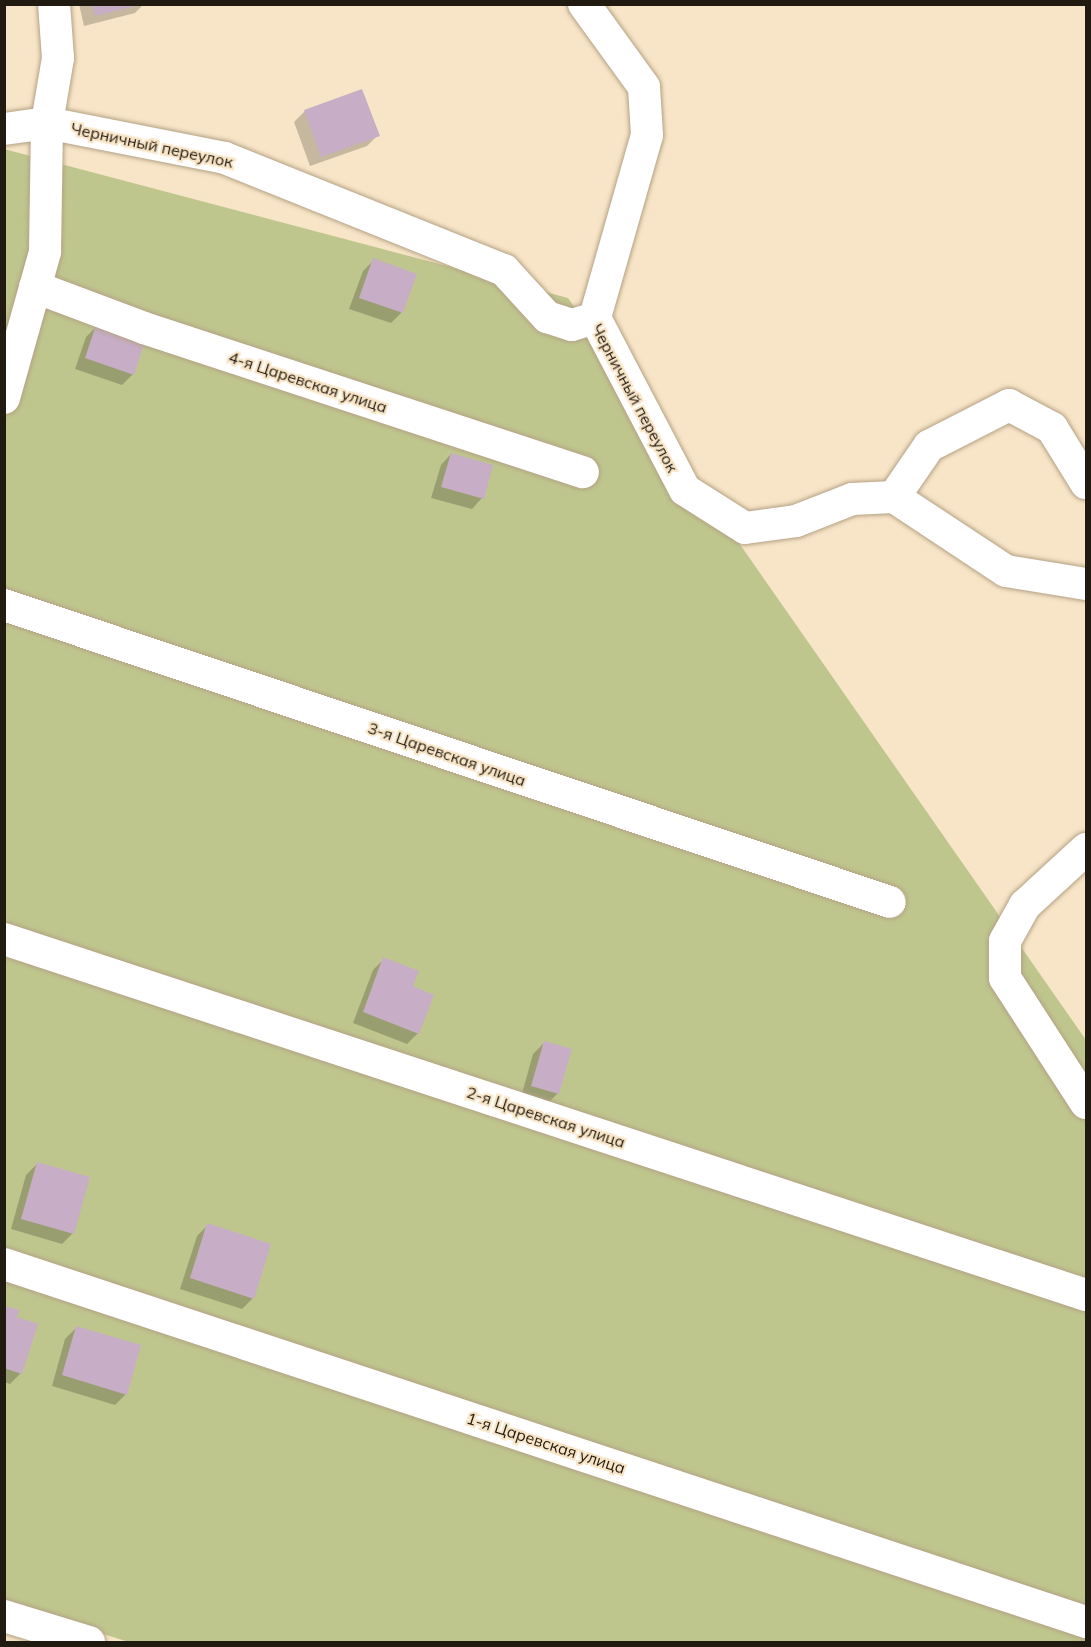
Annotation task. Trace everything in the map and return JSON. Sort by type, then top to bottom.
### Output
[{"type":"street","points":[[4,398],[45,252],[47,123],[58,58],[54,4]]},
{"type":"street","points":[[584,4],[644,87],[647,135],[595,318]]},
{"type":"street","name":"Черничный переулок","points":[[4,129],[47,123],[225,158],[504,270],[547,317],[572,325],[595,318],[685,490],[746,528],[796,521],[852,499],[894,497]]},
{"type":"street","name":"4-я Царевская улица","points":[[35,287],[144,328],[583,472]]},
{"type":"street","points":[[1086,483],[1052,428],[1009,405],[929,446],[894,497],[1006,571],[1086,584]]},
{"type":"street","name":"3-я Царевская улица","points":[[4,605],[890,902]]},
{"type":"street","points":[[1086,849],[1025,905],[1005,941],[1005,978],[1086,1103]]},
{"type":"street","name":"2-я Царевская улица","points":[[4,939],[1086,1295]]},
{"type":"street","name":"1-я Царевская улица","points":[[4,1263],[1086,1623]]},
{"type":"street","points":[[4,1616],[89,1642]]},
{"type":"green space","points":[[4,149],[568,298],[1086,1040],[1086,1642],[129,1642],[5,1604]]},
{"type":"building","points":[[92,4],[139,4],[139,5],[95,16]]},
{"type":"building","points":[[362,89],[380,136],[321,157],[304,110]]},
{"type":"building","points":[[373,258],[417,274],[403,313],[359,298]]},
{"type":"building","points":[[96,325],[145,341],[134,375],[85,358]]},
{"type":"building","points":[[451,453],[493,465],[484,499],[441,487]]},
{"type":"building","points":[[383,957],[419,971],[413,986],[434,995],[419,1034],[363,1012]]},
{"type":"building","points":[[544,1041],[572,1049],[559,1094],[531,1086]]},
{"type":"building","points":[[37,1162],[90,1177],[74,1234],[21,1219]]},
{"type":"building","points":[[207,1223],[271,1244],[254,1299],[190,1278]]},
{"type":"building","points":[[4,1306],[20,1310],[17,1317],[38,1324],[22,1374],[4,1368]]},
{"type":"building","points":[[76,1326],[141,1345],[127,1395],[62,1375]]}]
